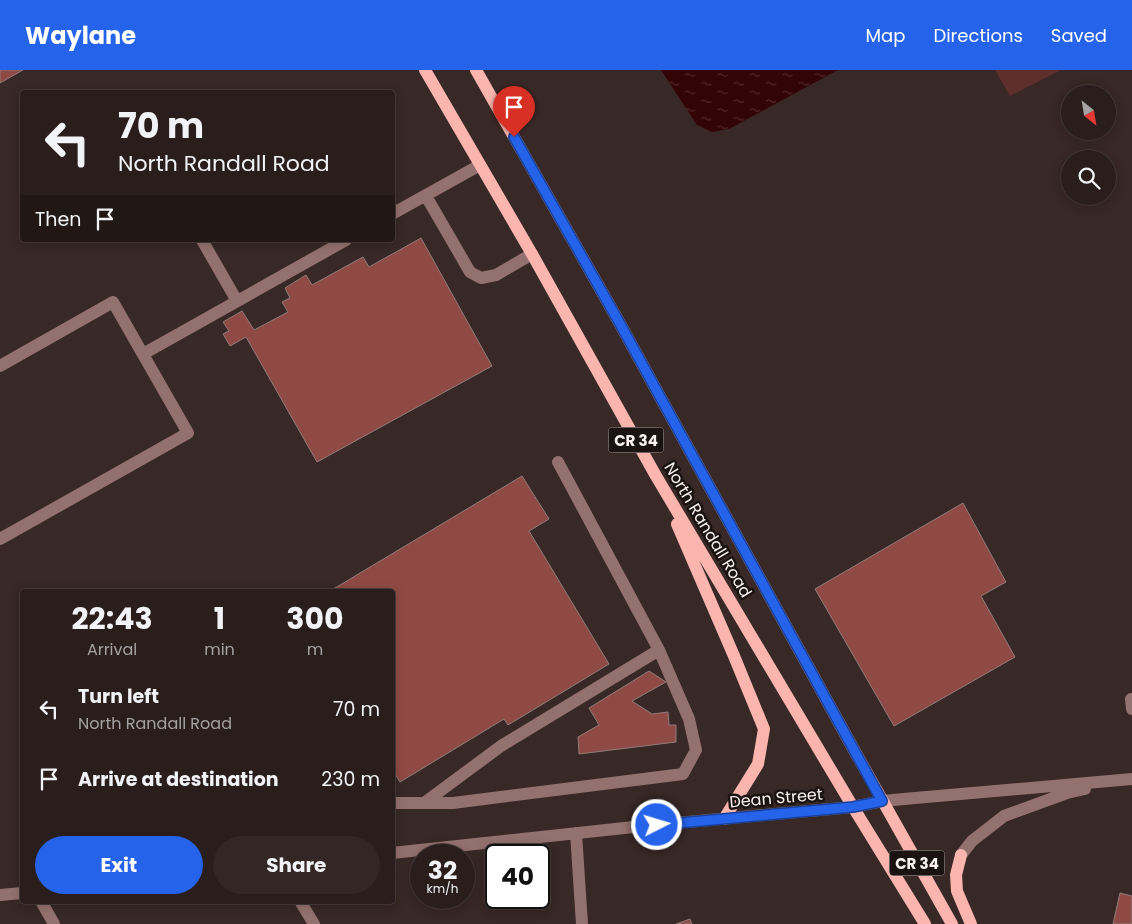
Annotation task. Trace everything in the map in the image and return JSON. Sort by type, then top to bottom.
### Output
[{"type":"main road","name":"North Randall Road","points":[[425,70],[532,254],[656,476],[925,924]]},
{"type":"main road","name":"North Randall Road","points":[[476,70],[619,322],[882,801],[952,924]]},
{"type":"main road","points":[[656,476],[764,730],[758,764],[724,819]]},
{"type":"main road","name":"CR 34","points":[[960,856],[956,874],[957,891],[970,924]]},
{"type":"street","points":[[395,211],[426,196],[480,165]]},
{"type":"street","points":[[426,196],[470,272],[481,278],[496,275],[532,254]]},
{"type":"street","points":[[203,242],[237,301]]},
{"type":"street","points":[[143,354],[342,242]]},
{"type":"street","points":[[0,366],[113,302],[188,433],[0,538]]},
{"type":"street","points":[[395,803],[453,803],[682,774],[696,750],[689,719],[659,650],[558,462]]},
{"type":"street","points":[[424,803],[501,746],[659,650]]},
{"type":"street","name":"Dean Street","points":[[395,853],[576,833],[853,807],[882,801],[1132,779]]},
{"type":"street","name":"Dean Street","points":[[960,856],[972,841],[1004,816],[1068,793],[1132,779]]},
{"type":"street","points":[[576,833],[582,924]]},
{"type":"street","points":[[0,895],[20,893]]},
{"type":"street","points":[[43,904],[54,924]]},
{"type":"street","points":[[302,904],[314,924]]},
{"type":"shaded area","points":[[995,70],[1061,70],[1010,96]]},
{"type":"water","points":[[661,70],[838,70],[729,129],[712,132],[697,125]]},
{"type":"building","points":[[0,70],[23,70],[0,83]]},
{"type":"building","points":[[421,238],[492,366],[317,462],[246,337],[230,346],[223,334],[229,331],[223,322],[242,311],[254,330],[288,312],[282,302],[290,298],[285,288],[306,275],[312,285],[363,257],[369,267]]},
{"type":"building","points":[[522,476],[549,519],[529,531],[609,664],[508,725],[504,719],[400,782],[395,774],[395,589],[333,589]]},
{"type":"building","points":[[963,503],[1006,582],[981,596],[1015,657],[894,726],[815,589]]},
{"type":"building","points":[[649,671],[666,682],[632,701],[652,714],[668,712],[669,725],[676,725],[676,742],[579,754],[578,737],[599,725],[589,708]]},
{"type":"building","points":[[1120,893],[1132,896],[1132,924],[1113,924]]},
{"type":"building","points":[[690,919],[692,924],[676,924]]},
{"type":"route","points":[[514,137],[619,322],[882,801],[853,807],[657,825]]}]
